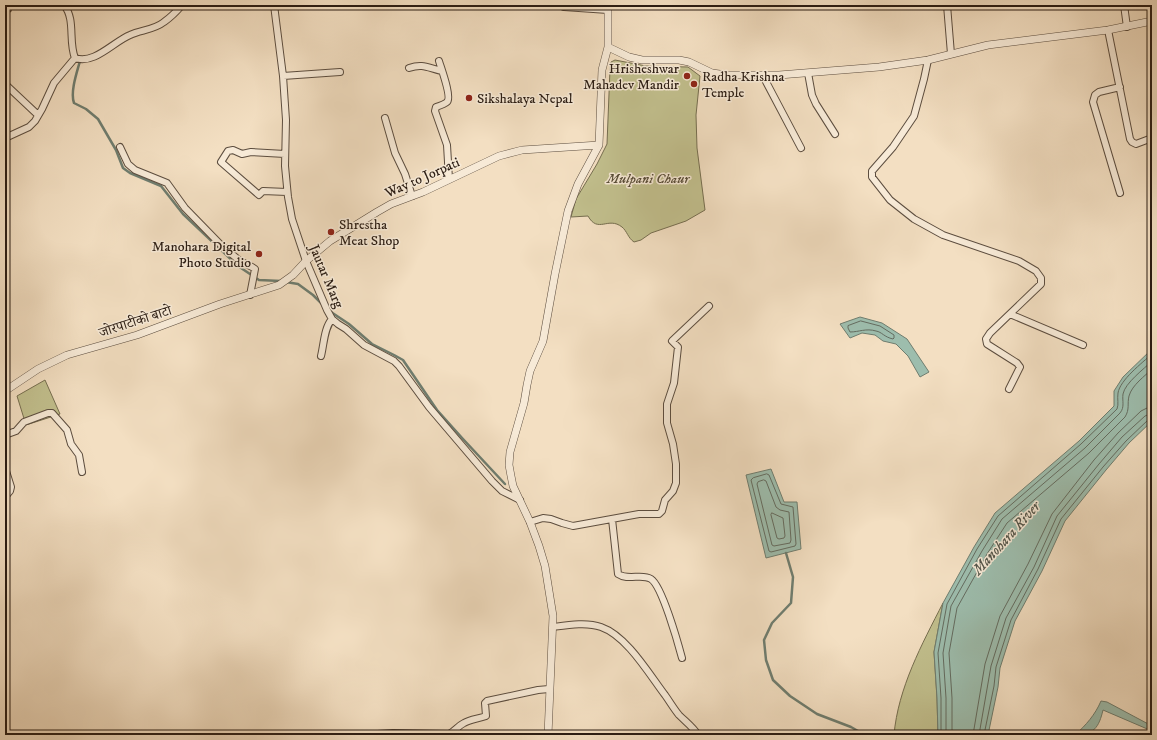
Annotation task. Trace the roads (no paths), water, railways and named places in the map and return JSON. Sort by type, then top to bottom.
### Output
[{"type":"street","points":[[64,5],[70,16],[72,52],[75,58],[81,60],[104,52],[124,38],[158,26],[182,5]]},
{"type":"street","name":"Jautar Marg","points":[[274,5],[283,76],[286,120],[285,154],[287,192],[292,219],[306,261],[332,319],[364,345],[397,363],[434,412],[492,481],[502,490],[520,500]]},
{"type":"street","points":[[947,5],[951,54]]},
{"type":"street","points":[[1124,5],[1127,27]]},
{"type":"street","points":[[548,735],[550,647],[553,616],[545,566],[530,522],[513,486],[509,465],[510,452],[524,403],[526,385],[530,371],[543,341],[568,211],[578,184],[598,145],[602,70],[608,47],[608,7],[564,7]]},
{"type":"street","points":[[608,47],[628,57],[642,60],[679,60],[689,62],[712,73],[763,76],[879,67],[928,60],[988,45],[1108,30],[1152,21]]},
{"type":"street","points":[[1108,30],[1130,138],[1132,142],[1136,144],[1152,138]]},
{"type":"street","points":[[5,138],[28,127],[35,121],[54,83],[75,58]]},
{"type":"street","points":[[928,60],[914,116],[894,147],[872,171],[872,177],[890,200],[920,222],[943,235],[1019,261],[1036,271],[1040,278],[1041,284],[990,333],[986,339],[987,344],[1017,363],[1020,367],[1010,390]]},
{"type":"street","points":[[439,61],[448,89],[449,99],[447,102],[436,107],[435,112],[446,141],[449,180]]},
{"type":"street","points":[[409,68],[418,65],[427,66],[432,69],[442,71]]},
{"type":"street","points":[[283,76],[340,72]]},
{"type":"street","points":[[808,73],[812,95],[816,104],[836,134]]},
{"type":"street","points":[[763,76],[801,148]]},
{"type":"street","points":[[5,84],[38,115]]},
{"type":"street","points":[[1120,87],[1099,92],[1095,95],[1093,102],[1120,193]]},
{"type":"street","points":[[385,118],[394,153],[405,174],[412,196]]},
{"type":"street","name":"Way to Jorpati","points":[[279,286],[294,276],[306,261],[330,241],[377,212],[391,204],[449,180],[499,156],[522,150],[598,145]]},
{"type":"street","points":[[120,147],[128,164],[134,170],[167,183],[185,208],[202,227],[240,261],[252,267],[255,273],[250,296]]},
{"type":"street","points":[[285,154],[250,152],[242,154],[233,150],[228,151],[221,162],[258,195],[263,191],[287,192]]},
{"type":"street","name":"जोरपाटीको बाटो","points":[[5,391],[38,369],[67,355],[137,335],[220,304],[279,286]]},
{"type":"street","points":[[530,522],[543,518],[573,526],[639,514],[659,514],[662,512],[665,500],[673,491],[676,483],[676,464],[673,444],[667,423],[667,404],[674,383],[678,347],[672,341],[709,306]]},
{"type":"street","points":[[1010,314],[1083,345]]},
{"type":"street","points":[[321,356],[325,342],[326,330],[332,319]]},
{"type":"street","points":[[5,435],[16,431],[24,422],[48,413],[52,413],[67,430],[71,444],[79,455],[82,472]]},
{"type":"street","points":[[5,468],[11,487],[10,492],[5,497]]},
{"type":"street","points":[[612,519],[618,574],[622,577],[646,577],[655,582],[673,624],[682,658]]},
{"type":"street","points":[[553,627],[591,625],[602,627],[615,635],[630,649],[646,668],[679,715],[691,725],[698,735]]},
{"type":"street","points":[[362,735],[393,733],[449,734],[454,732],[467,721],[486,716],[485,703],[487,701],[520,693],[549,689]]},
{"type":"water","points":[[860,317],[882,323],[907,339],[929,372],[920,377],[908,356],[896,344],[883,341],[875,335],[862,333],[850,338],[840,324]]},
{"type":"water","name":"Manohara River","points":[[1152,349],[1152,421],[1129,443],[1065,521],[1042,571],[1015,621],[1000,668],[998,687],[988,735],[938,735],[934,652],[943,603],[974,547],[995,513],[1079,441],[1114,406],[1114,391],[1123,377]]},
{"type":"water","points":[[771,469],[784,502],[797,502],[801,549],[766,558],[746,475]]},
{"type":"water","points":[[1101,701],[1107,702],[1152,726],[1152,731],[1103,710],[1100,721],[1095,729],[1081,735],[1075,735],[1090,720]]},
{"type":"waterway","points":[[80,61],[73,88],[74,103],[86,109],[98,119],[116,150],[123,168],[130,173],[161,186],[183,214],[238,266],[259,280],[281,281]]},
{"type":"waterway","points":[[286,282],[298,284],[313,295],[323,305]]},
{"type":"waterway","points":[[331,312],[349,324],[372,344],[403,360],[437,410],[505,484]]},
{"type":"waterway","points":[[786,553],[793,577],[791,603],[772,623],[764,640],[766,660],[773,680],[790,696],[817,714],[851,727],[865,735]]},
{"type":"place","name":"Hrisheshwar Mahadev Mandir","points":[[687,76]]},
{"type":"place","name":"Radha Krishna Temple","points":[[694,84]]},
{"type":"place","name":"Sikshalaya Nepal","points":[[469,98]]},
{"type":"place","name":"Shrestha Meat Shop","points":[[331,232]]},
{"type":"place","name":"Manohara Digital Photo Studio","points":[[259,254]]},
{"type":"park label","name":"Mulpani Chaur","points":[[648,178]]}]
